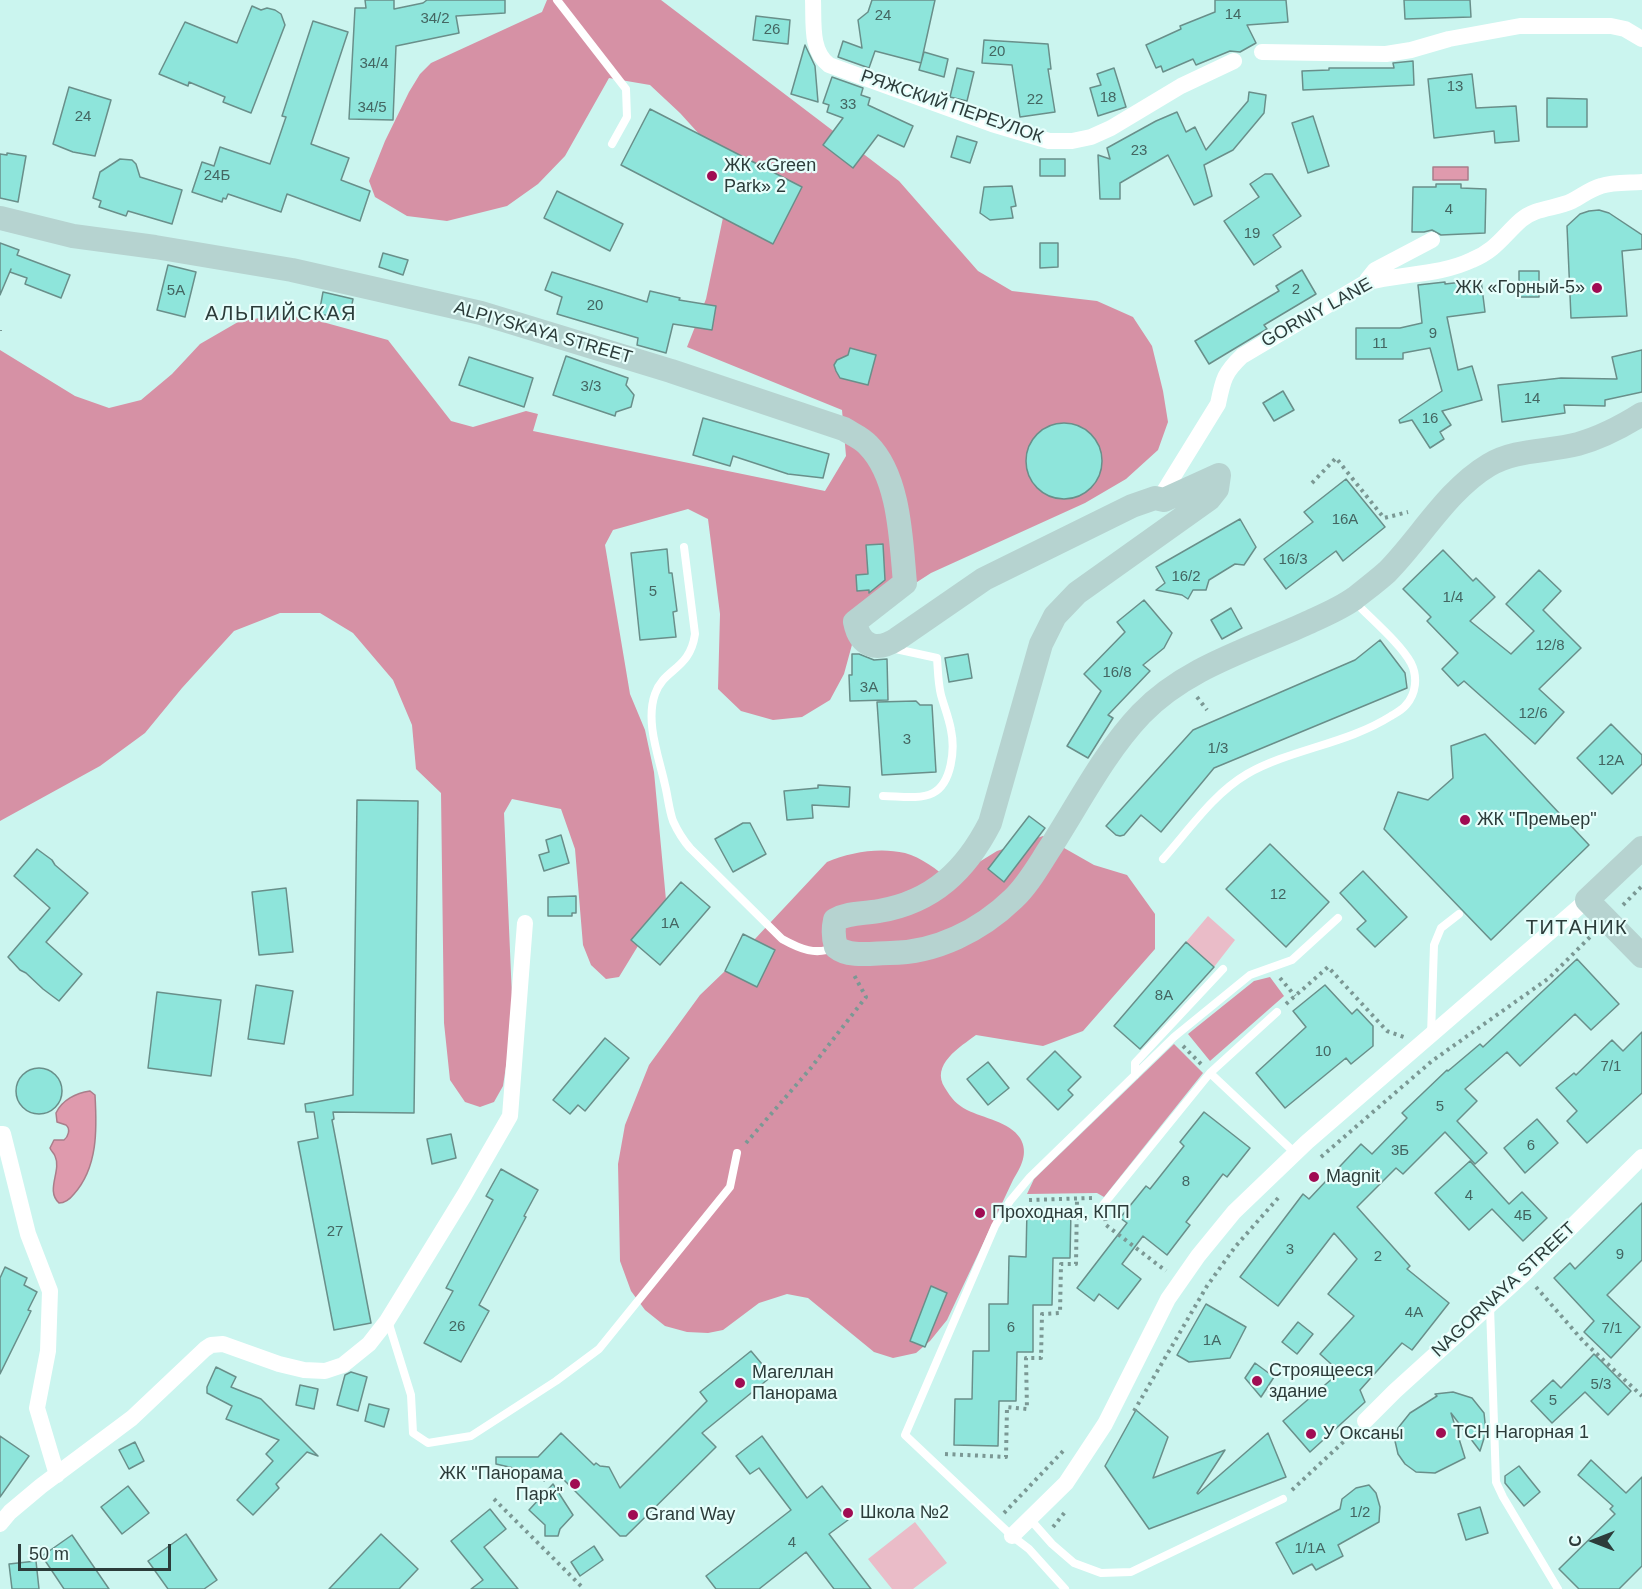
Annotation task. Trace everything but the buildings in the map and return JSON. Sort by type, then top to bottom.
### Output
[{"type":"street","name":"РЯЖСКИЙ ПЕРЕУЛОК","points":[[813,0],[816,48],[829,65],[992,124],[1049,141],[1072,141],[1091,137],[1111,128],[1181,86],[1234,61]]},
{"type":"street","points":[[1262,52],[1386,54],[1411,50],[1449,39],[1521,26],[1611,26],[1625,29],[1642,39]]},
{"type":"street","name":"GORNIY LANE","points":[[1160,498],[1218,404],[1228,369],[1242,356],[1365,283],[1383,278],[1444,271],[1458,266],[1476,259],[1502,242],[1522,219],[1535,211],[1571,201],[1602,186],[1642,182]]},
{"type":"street","name":"ALPIYSKAYA STREET","points":[[0,218],[73,236],[292,270],[481,313],[702,381],[844,429],[868,444],[890,481],[896,503],[905,584],[855,622],[857,630],[867,643],[882,646]]},
{"type":"street","points":[[1365,283],[1375,270],[1432,240]]},
{"type":"street","points":[[882,646],[897,639],[984,579],[1132,506],[1148,499],[1164,500],[1219,475],[1217,489],[1209,499],[1077,593],[1055,615],[1041,644],[990,823],[978,846],[956,873],[935,891],[909,904],[880,911],[844,915],[835,920],[833,929],[836,947],[845,952],[897,953],[920,950],[980,927],[1015,897],[1039,864],[1118,741],[1160,696],[1195,672],[1290,631],[1353,600],[1386,572],[1463,486],[1489,465],[1521,452],[1578,444],[1624,425],[1642,414]]},
{"type":"street","points":[[1012,1536],[1066,1483],[1105,1424],[1168,1299],[1198,1256],[1234,1212],[1295,1153],[1587,900],[1642,848]]},
{"type":"street","points":[[1587,900],[1642,956]]},
{"type":"street","points":[[0,1524],[10,1512],[132,1418],[205,1349],[211,1346],[223,1344],[279,1364],[304,1370],[325,1371],[343,1365],[369,1344],[387,1321],[510,1116],[525,923]]},
{"type":"street","points":[[0,1134],[3,1134],[28,1234],[51,1291],[48,1351],[37,1408],[57,1475]]},
{"type":"street","name":"NAGORNAYA STREET","points":[[1359,1427],[1490,1306],[1642,1157]]},
{"type":"lane","points":[[557,0],[626,89],[627,117],[612,144]]},
{"type":"lane","points":[[684,548],[695,634],[693,648],[685,661],[664,680],[656,693],[652,707],[652,726],[672,819],[690,848],[782,939],[798,948],[814,952],[825,952],[836,947]]},
{"type":"lane","points":[[1163,859],[1222,792],[1247,774],[1375,726],[1405,707],[1415,688],[1412,664],[1353,600]]},
{"type":"lane","points":[[882,646],[937,658],[941,695],[952,733],[950,763],[943,786],[921,797],[883,796]]},
{"type":"lane","points":[[1431,1035],[1434,945],[1441,928],[1459,914]]},
{"type":"lane","points":[[1065,1589],[1029,1549],[1012,1536],[905,1435],[995,1226],[1010,1201],[1030,1177],[1174,1037],[1250,975],[1292,960],[1338,918]]},
{"type":"lane","points":[[1135,1075],[1135,1063],[1223,969]]},
{"type":"lane","points":[[1103,1205],[1210,1073],[1277,1012]]},
{"type":"lane","points":[[1210,1073],[1295,1153]]},
{"type":"lane","points":[[387,1321],[411,1395],[413,1433],[428,1443],[471,1436],[556,1381],[598,1349],[730,1187],[737,1153]]},
{"type":"lane","points":[[1490,1306],[1496,1482],[1558,1589]]},
{"type":"lane","points":[[1029,1518],[1074,1563],[1101,1573],[1131,1572],[1283,1499]]},
{"type":"path","points":[[1312,483],[1336,458],[1384,518],[1408,512],[1424,527]]},
{"type":"path","points":[[1192,690],[1207,711]]},
{"type":"path","points":[[1618,910],[1642,886]]},
{"type":"path","points":[[1315,1162],[1432,1061],[1549,978],[1598,931]]},
{"type":"path","points":[[1271,967],[1295,996]]},
{"type":"path","points":[[1277,1012],[1328,967],[1387,1031],[1405,1038]]},
{"type":"path","points":[[737,1153],[810,1069],[866,997]]},
{"type":"path","points":[[1174,1037],[1210,1073]]},
{"type":"path","points":[[1132,1413],[1207,1286],[1235,1247],[1285,1191]]},
{"type":"path","points":[[1021,1200],[1094,1198],[1103,1205],[1106,1225],[1169,1273]]},
{"type":"path","points":[[951,1461],[943,1454],[1006,1457],[1007,1407],[1027,1409],[1026,1358],[1041,1358],[1042,1314],[1060,1313],[1061,1264],[1076,1264],[1077,1199]]},
{"type":"path","points":[[1530,1281],[1584,1341],[1642,1396]]},
{"type":"path","points":[[1283,1499],[1359,1427]]},
{"type":"path","points":[[494,1499],[584,1589]]},
{"type":"path","points":[[1046,1537],[1071,1503]]},
{"type":"path","points":[[998,1504],[1006,1511]]},
{"type":"shaded area","points":[[547,0],[661,0],[899,181],[978,271],[1012,291],[1097,301],[1133,317],[1152,346],[1168,422],[1158,450],[1126,479],[1085,503],[931,573],[869,613],[853,641],[844,674],[830,700],[802,717],[773,720],[741,711],[718,689],[720,614],[708,519],[688,509],[613,530],[605,545],[630,694],[645,730],[654,772],[666,900],[619,977],[606,979],[591,965],[583,945],[575,849],[561,809],[512,799],[504,813],[513,1020],[503,1086],[494,1102],[480,1107],[465,1102],[450,1080],[444,1023],[441,793],[416,769],[412,725],[393,680],[353,633],[320,613],[280,613],[234,631],[145,733],[100,766],[0,821],[0,350],[75,396],[109,408],[141,400],[172,374],[200,344],[238,322],[281,314],[319,321],[388,340],[451,421],[473,427],[526,411],[538,414],[533,431],[825,491],[846,456],[842,410],[687,347],[706,299],[725,208],[709,145],[650,85],[609,78],[565,156],[538,184],[507,206],[447,221],[407,216],[375,197],[369,181],[385,141],[420,74],[431,63],[542,12]]},
{"type":"shaded area","points":[[1433,167],[1468,167],[1468,180],[1433,180]]},
{"type":"shaded area","points":[[1043,836],[1094,865],[1127,875],[1155,914],[1155,949],[1083,1031],[1043,1046],[976,1035],[955,1051],[944,1064],[941,1080],[952,1098],[967,1110],[1010,1128],[1020,1138],[1024,1154],[1019,1170],[947,1320],[930,1341],[916,1353],[893,1358],[874,1352],[808,1298],[787,1294],[759,1303],[723,1330],[708,1333],[687,1332],[665,1326],[645,1310],[631,1291],[620,1261],[618,1164],[625,1125],[649,1065],[700,995],[827,862],[865,852],[895,851],[929,864],[950,880],[997,851]]},
{"type":"shaded area","points":[[1208,916],[1235,940],[1214,967],[1186,942]]},
{"type":"shaded area","points":[[1270,977],[1284,996],[1210,1061],[1188,1034],[1254,981]]},
{"type":"shaded area","points":[[1174,1044],[1203,1073],[1104,1197],[1097,1193],[1027,1194],[1034,1179]]},
{"type":"shaded area","points":[[90,1091],[95,1095],[96,1108],[96,1134],[92,1160],[88,1172],[74,1194],[68,1200],[59,1203],[53,1192],[57,1162],[50,1148],[54,1140],[64,1140],[69,1131],[66,1125],[57,1122],[56,1113],[70,1098]]},
{"type":"shaded area","points":[[915,1522],[947,1563],[913,1589],[892,1589],[868,1559]]},
{"type":"place","name":"ЖК «Green Park» 2","points":[[712,176]]},
{"type":"place","name":"ЖК «Горный-5»","points":[[1597,288]]},
{"type":"place","name":"ЖК \"Премьер\"","points":[[1465,820]]},
{"type":"place","name":"Magnit","points":[[1314,1177]]},
{"type":"place","name":"Проходная, КПП","points":[[980,1213]]},
{"type":"place","name":"Строящееся здание","points":[[1257,1381]]},
{"type":"place","name":"Магеллан Панорама","points":[[740,1383]]},
{"type":"place","name":"ТСН Нагорная 1","points":[[1441,1433]]},
{"type":"place","name":"У Оксаны","points":[[1311,1434]]},
{"type":"place","name":"ЖК \"Панорама Парк\"","points":[[575,1484]]},
{"type":"place","name":"Школа №2","points":[[848,1513]]},
{"type":"place","name":"Grand Way","points":[[633,1515]]},
{"type":"district","name":"АЛЬПИЙСКАЯ","points":[[281,314]]},
{"type":"district","name":"ТИТАНИК","points":[[1577,928]]}]
